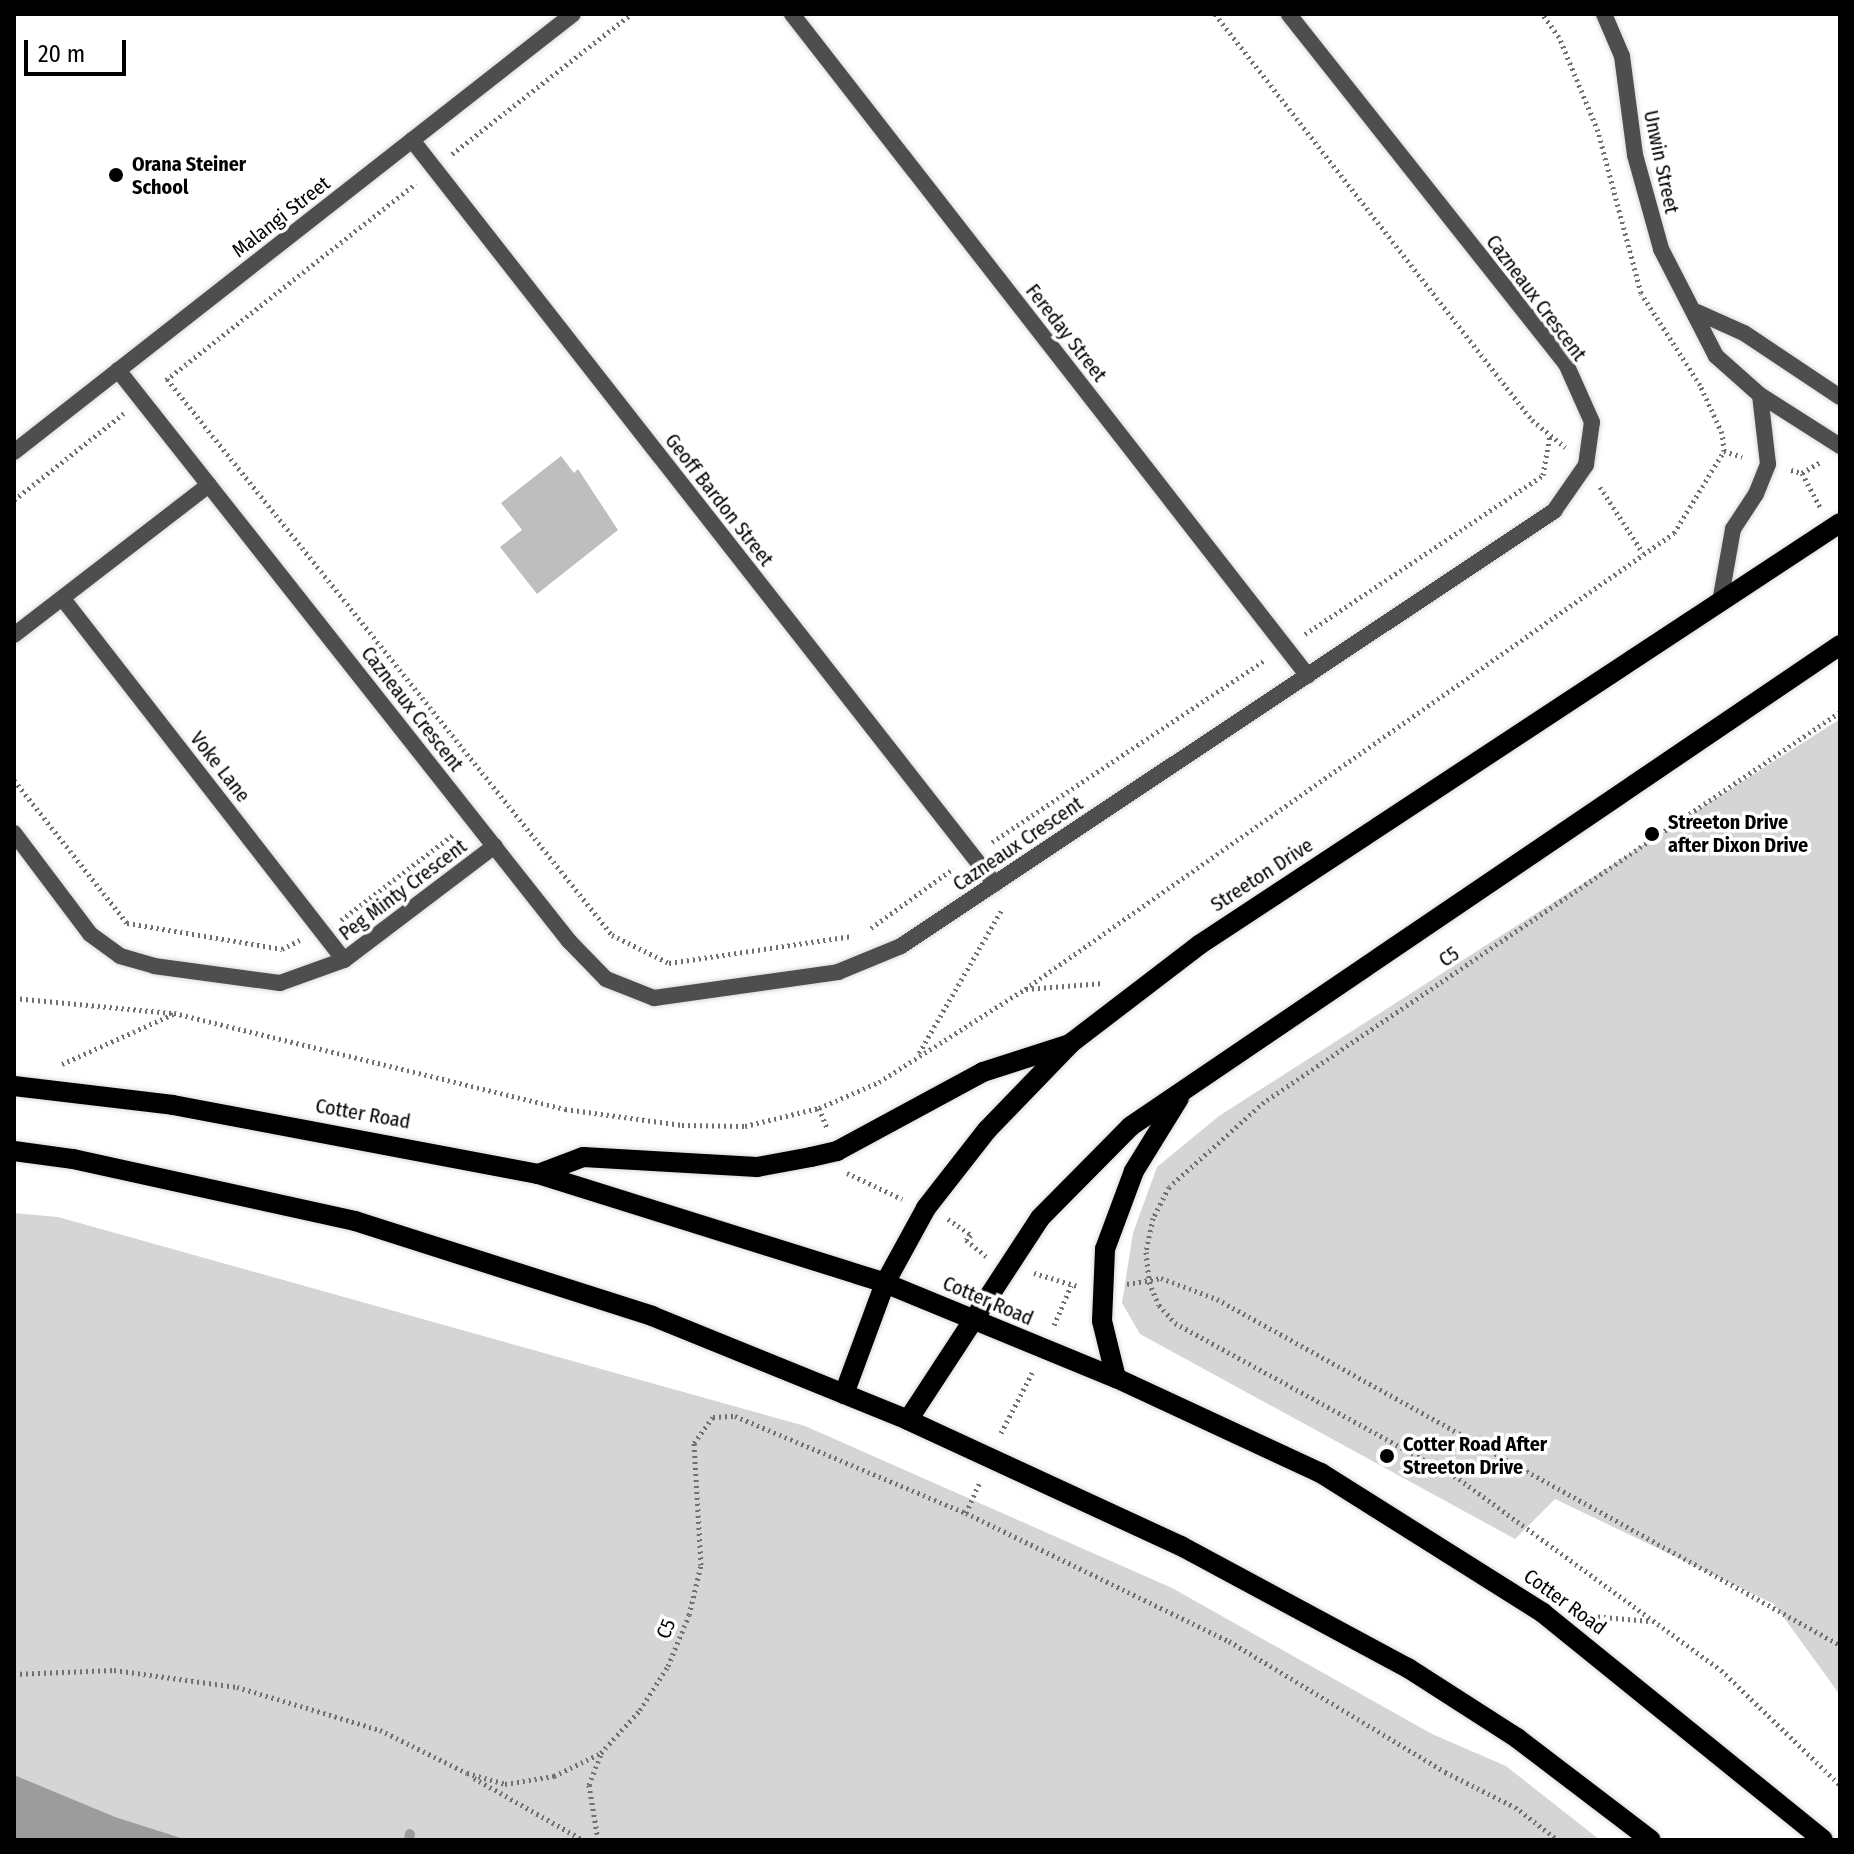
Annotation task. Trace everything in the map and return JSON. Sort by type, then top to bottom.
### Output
[{"type":"main road","name":"Streeton Drive","points":[[844,1394],[885,1283],[926,1208],[987,1130],[1071,1043],[1148,980],[1840,523]]},
{"type":"main road","points":[[908,1420],[1006,1263],[1040,1218],[1131,1126],[1181,1095],[1840,645]]},
{"type":"main road","points":[[538,1174],[583,1157],[757,1167],[824,1154],[983,1072],[1071,1043]]},
{"type":"main road","name":"Cotter Road","points":[[14,1086],[84,1091],[173,1105],[538,1174],[885,1283],[969,1321],[1116,1378],[1321,1473],[1543,1613],[1823,1840]]},
{"type":"main road","points":[[1116,1378],[1102,1321],[1105,1249],[1134,1171],[1181,1095]]},
{"type":"main road","points":[[14,1151],[73,1159],[355,1221],[652,1316],[908,1420],[1181,1546],[1408,1668],[1517,1738],[1651,1840]]},
{"type":"street","name":"Malangi Street","points":[[14,452],[573,14]]},
{"type":"street","name":"Fereday Street","points":[[792,14],[1308,676]]},
{"type":"street","name":"Cazneaux Crescent","points":[[118,370],[473,819],[606,979],[654,998],[838,972],[901,946],[1554,511],[1586,465],[1592,422],[1566,364],[1289,14]]},
{"type":"street","name":"Unwin Street","points":[[1604,14],[1622,56],[1635,155],[1661,249],[1697,312],[1716,356],[1760,395],[1840,446]]},
{"type":"street","name":"Geoff Bardon Street","points":[[412,140],[995,884]]},
{"type":"street","points":[[1697,312],[1744,333],[1840,397]]},
{"type":"street","points":[[1720,602],[1733,529],[1756,494],[1768,464],[1760,395]]},
{"type":"street","points":[[14,635],[209,485]]},
{"type":"street","name":"Voke Lane","points":[[63,599],[344,960]]},
{"type":"street","name":"Peg Minty Crescent","points":[[14,833],[90,934],[120,956],[154,966],[280,983],[344,960],[495,846]]},
{"type":"path","points":[[14,500],[631,14]]},
{"type":"path","points":[[1215,14],[1532,420],[1586,465],[1643,553]]},
{"type":"path","points":[[1802,473],[1815,499]]},
{"type":"path","name":"C5","points":[[1149,1282],[1148,1235],[1169,1187],[1264,1102],[1840,712]]},
{"type":"path","points":[[14,780],[127,923],[282,949],[342,920],[502,797]]},
{"type":"path","points":[[918,1054],[1008,899]]},
{"type":"path","points":[[1025,989],[1148,980]]},
{"type":"path","points":[[14,998],[174,1013],[58,1066]]},
{"type":"path","points":[[849,1179],[926,1208],[971,1235],[966,1240],[985,1256],[1071,1286],[966,1513],[1229,1641],[1445,1772],[1515,1807],[1558,1840]]},
{"type":"path","points":[[1840,1645],[1252,1317],[1181,1284],[1161,1278],[1149,1282],[1159,1305],[1185,1330],[1459,1479],[1721,1670],[1840,1785]]},
{"type":"path","name":"C5","points":[[14,1674],[114,1670],[237,1687],[380,1730],[467,1773],[505,1784],[537,1781],[580,1767],[601,1753],[640,1710],[668,1666],[689,1615],[701,1565],[694,1443],[713,1417],[735,1416],[966,1513]]},
{"type":"path","points":[[1543,1613],[1653,1621]]},
{"type":"path","points":[[598,1840],[589,1785],[601,1753]]},
{"type":"path","points":[[467,1773],[583,1840]]},
{"type":"shaded area","points":[[1840,719],[1840,1695],[1774,1604],[1555,1499],[1515,1539],[1140,1334],[1122,1303],[1133,1233],[1157,1167],[1219,1116]]},
{"type":"shaded area","points":[[14,1213],[58,1217],[805,1426],[1172,1588],[1432,1734],[1506,1766],[1600,1840],[14,1840]]},
{"type":"shaded area","points":[[14,1775],[115,1817],[187,1840],[14,1840]]},
{"type":"building","points":[[561,456],[574,473],[578,469],[618,530],[537,594],[500,547],[522,530],[501,503]]},
{"type":"waterway","points":[[409,1840],[410,1834]]},
{"type":"place","name":"Orana Steiner School","points":[[116,175]]},
{"type":"place","name":"Streeton Drive after Dixon Drive","points":[[1652,834]]},
{"type":"place","name":"Cotter Road After Streeton Drive","points":[[1387,1456]]}]
